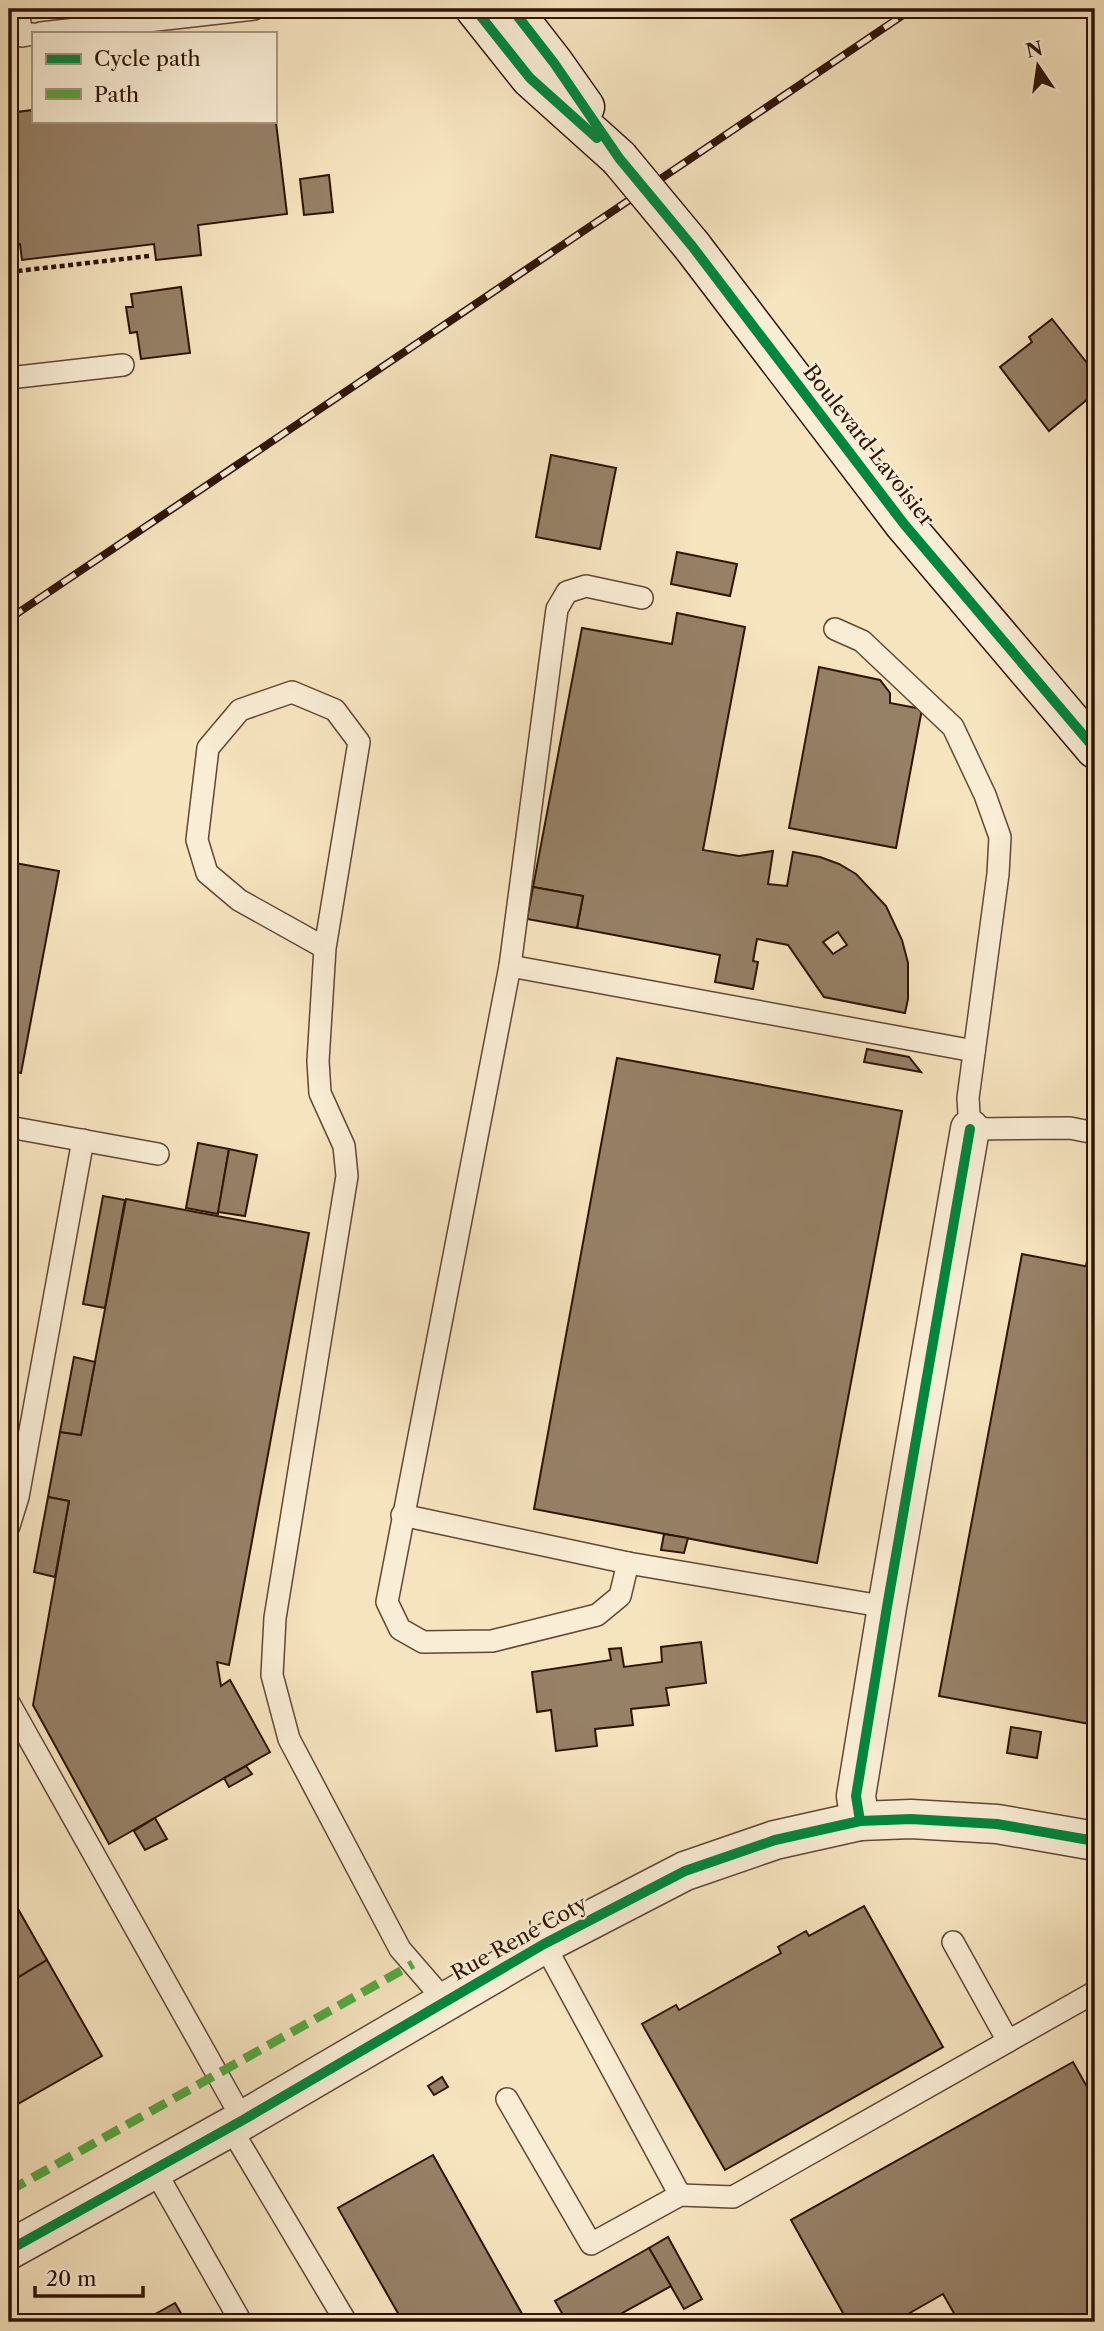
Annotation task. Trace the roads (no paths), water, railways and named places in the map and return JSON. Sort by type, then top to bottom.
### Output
[{"type":"street","name":"Boulevard Lavoisier","points":[[475,9],[530,78],[620,158]]},
{"type":"street","name":"Boulevard Lavoisier","points":[[512,9],[555,63],[620,158],[692,246],[904,524],[1095,749]]},
{"type":"street","points":[[860,1821],[856,1796],[970,1129]]},
{"type":"street","name":"Rue René Coty","points":[[9,2250],[237,2123],[544,1944],[685,1871],[775,1839],[860,1821],[911,1819],[997,1824],[1095,1841]]},
{"type":"lane","points":[[18,9],[22,36],[32,34]]},
{"type":"lane","points":[[50,32],[254,9]]},
{"type":"lane","points":[[9,378],[123,365]]},
{"type":"lane","points":[[628,1563],[620,1597],[597,1615],[492,1642],[423,1642],[400,1629],[387,1602],[510,966],[557,609],[566,592],[586,586],[642,598]]},
{"type":"lane","points":[[835,629],[862,641],[953,727],[985,795],[1000,837],[998,874],[968,1098],[970,1129],[1070,1128],[1095,1133]]},
{"type":"lane","points":[[326,948],[239,900],[217,882],[207,873],[197,840],[208,748],[240,710],[292,692],[335,710],[359,743],[326,948],[317,1061],[320,1093],[344,1146],[347,1176],[275,1618],[272,1675],[289,1739],[393,1937],[400,1949],[445,2001]]},
{"type":"lane","points":[[510,966],[974,1051]]},
{"type":"lane","points":[[9,1127],[158,1154]]},
{"type":"lane","points":[[9,1526],[18,1497],[83,1140]]},
{"type":"lane","points":[[402,1516],[628,1563],[887,1607]]},
{"type":"lane","points":[[9,1703],[346,2322]]},
{"type":"lane","points":[[953,1942],[1008,2041]]},
{"type":"lane","points":[[544,1944],[680,2195]]},
{"type":"lane","points":[[507,2099],[591,2244],[680,2195],[733,2197],[1095,1992]]},
{"type":"lane","points":[[154,2169],[241,2322]]},
{"type":"railway","points":[[9,619],[912,9]]}]
